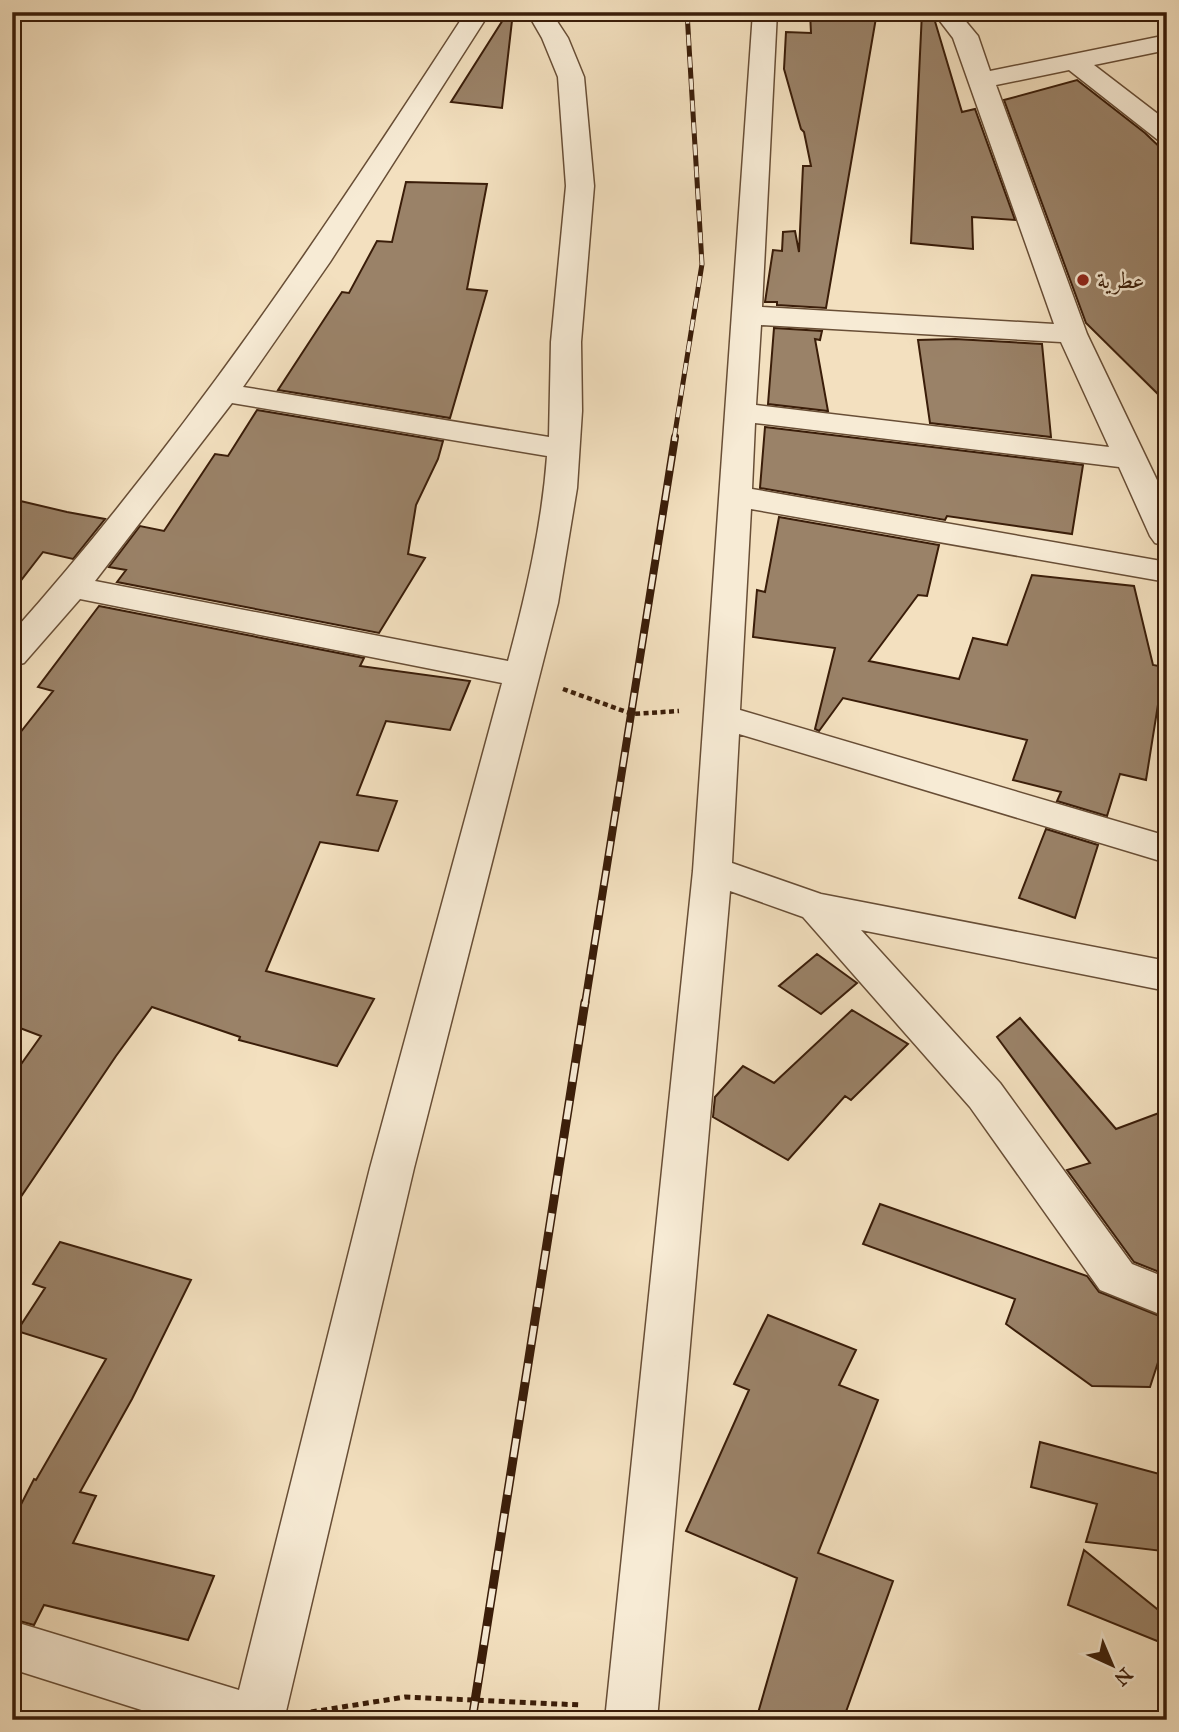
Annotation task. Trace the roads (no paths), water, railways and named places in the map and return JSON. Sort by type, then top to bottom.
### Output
[{"type":"street","points":[[12,655],[73,587],[224,393],[340,229],[478,12]]},
{"type":"street","points":[[12,1645],[271,1718],[392,1168],[541,603],[561,488],[566,342],[580,186],[571,77],[555,38],[539,12]]},
{"type":"street","points":[[631,1720],[712,872],[765,12]]},
{"type":"street","points":[[945,12],[965,36],[1072,334],[1167,536]]},
{"type":"street","points":[[979,81],[1167,42]]},
{"type":"street","points":[[1074,62],[1167,134]]},
{"type":"street","points":[[746,315],[1072,334]]},
{"type":"street","points":[[224,393],[563,449]]},
{"type":"street","points":[[740,412],[1132,459]]},
{"type":"street","points":[[735,496],[1167,572]]},
{"type":"street","points":[[73,587],[521,675]]},
{"type":"street","points":[[722,717],[1167,850]]},
{"type":"street","points":[[712,872],[817,907],[1167,976]]},
{"type":"street","points":[[817,907],[985,1095],[1116,1277],[1167,1298]]},
{"type":"railway","points":[[674,439],[702,264],[687,12]]},
{"type":"railway","points":[[585,1004],[675,437]]},
{"type":"railway","points":[[472,1720],[585,1002]]},
{"type":"place","name":"عطرية","points":[[1083,280]]}]
